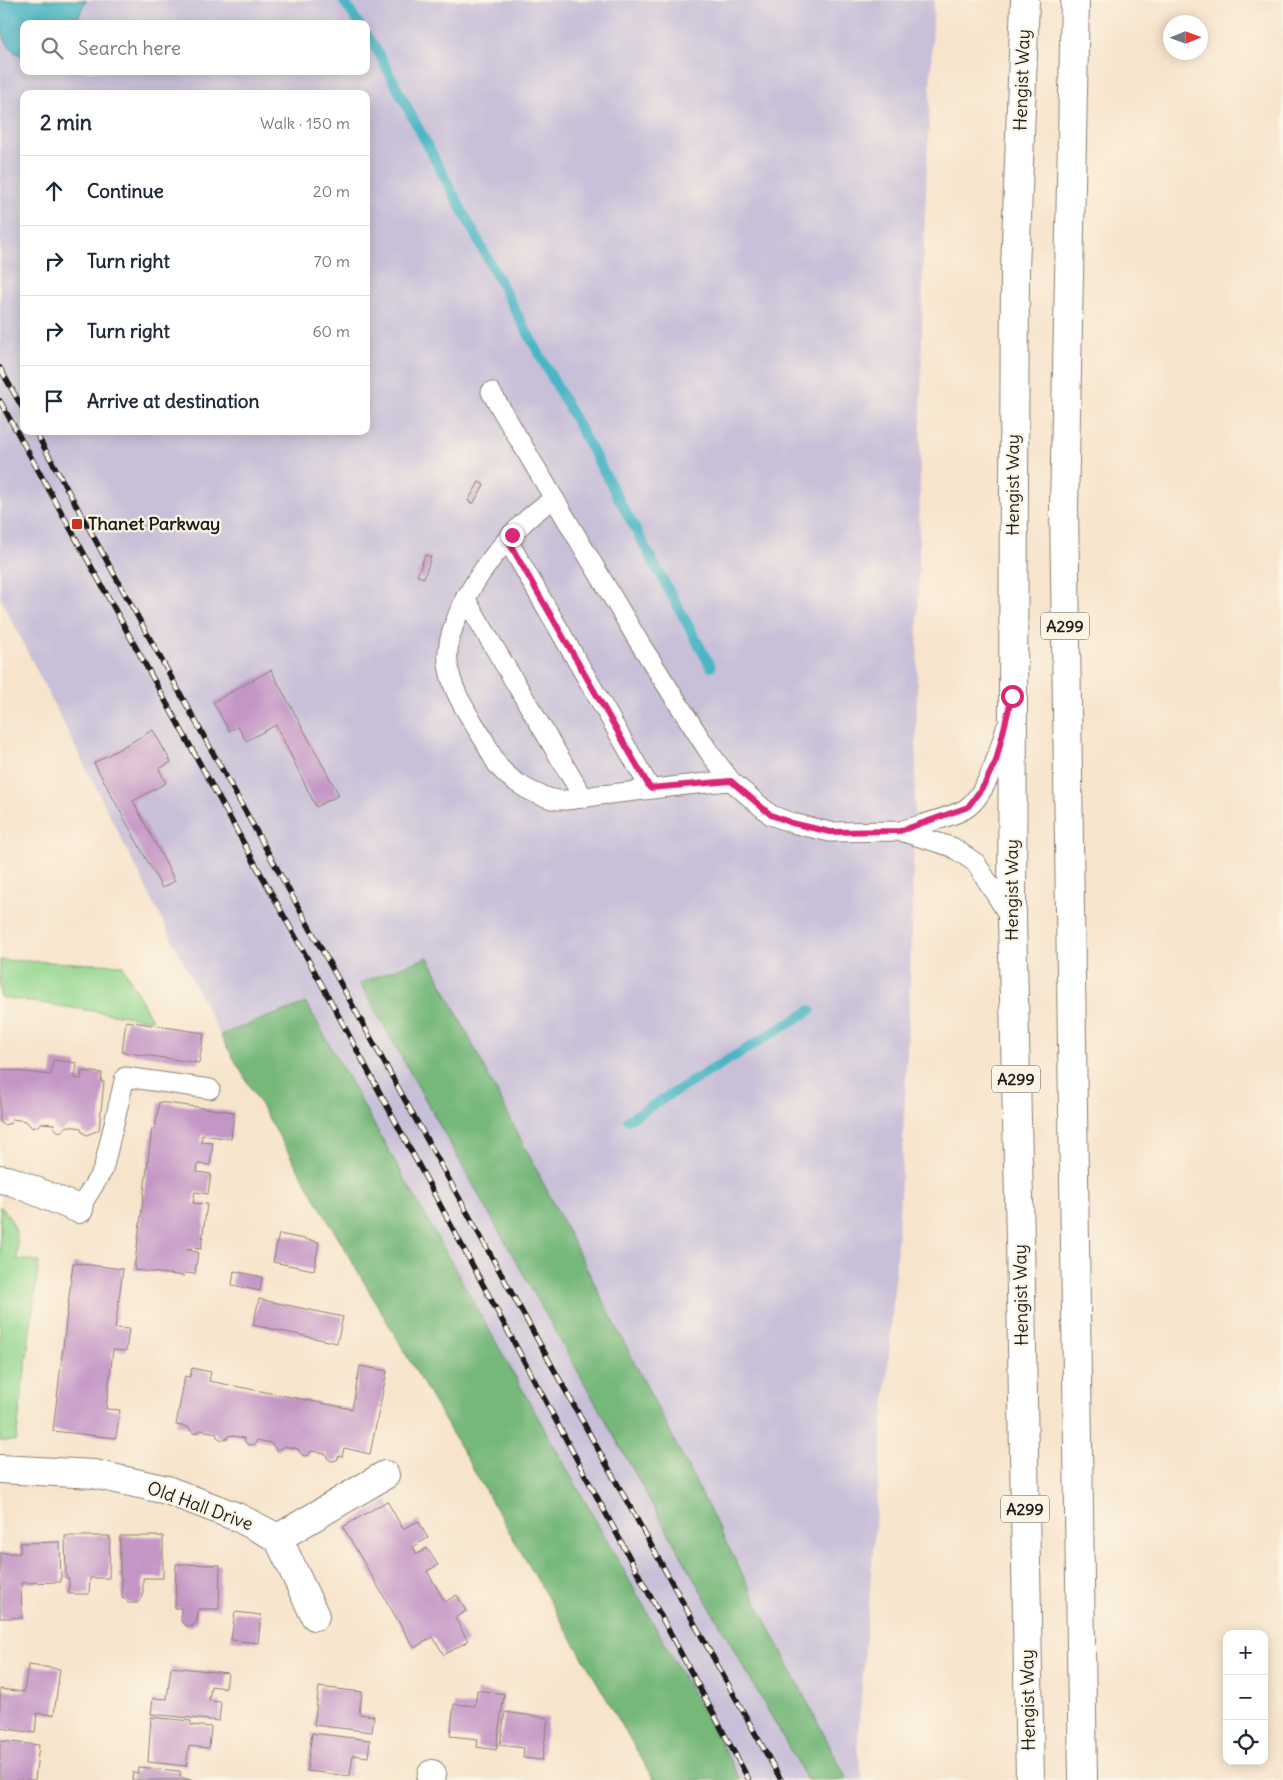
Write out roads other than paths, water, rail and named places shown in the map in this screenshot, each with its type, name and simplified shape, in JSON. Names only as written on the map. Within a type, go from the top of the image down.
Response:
[{"type":"main road","name":"Hengist Way","points":[[1025,0],[1015,270],[1012,919],[1030,1780]]},
{"type":"main road","name":"A299","points":[[1075,0],[1064,507],[1083,1780]]},
{"type":"main road","points":[[0,1179],[11,1181],[79,1209]]},
{"type":"main road","name":"Old Hall Drive","points":[[0,1469],[94,1474],[167,1490],[238,1517],[278,1538]]},
{"type":"main road","points":[[315,1616],[278,1538],[385,1475]]},
{"type":"lane","points":[[490,392],[553,500],[709,752],[731,781],[771,815],[792,823],[830,832],[900,831],[952,847],[976,863],[1012,919]]},
{"type":"lane","points":[[553,500],[535,510],[507,539],[465,598],[454,622],[447,648],[448,669],[456,693],[499,767],[524,788],[558,800],[650,788],[731,781]]},
{"type":"lane","points":[[507,539],[650,788]]},
{"type":"lane","points":[[465,598],[583,797]]},
{"type":"lane","points":[[900,831],[968,807],[984,785],[996,761],[1012,696]]},
{"type":"lane","points":[[79,1209],[103,1170],[124,1077],[210,1089]]},
{"type":"water","points":[[0,0],[86,0],[77,20],[20,20],[20,54],[10,48],[6,41],[0,16]]},
{"type":"waterway","points":[[343,0],[356,20]]},
{"type":"waterway","points":[[370,40],[515,310],[711,667]]},
{"type":"waterway","points":[[628,1120],[811,1010]]},
{"type":"railway","points":[[0,368],[20,404]]},
{"type":"railway","points":[[0,401],[322,985],[749,1780]]},
{"type":"railway","points":[[37,435],[781,1780]]},
{"type":"place","name":"Thanet Parkway","points":[[77,524]]}]
